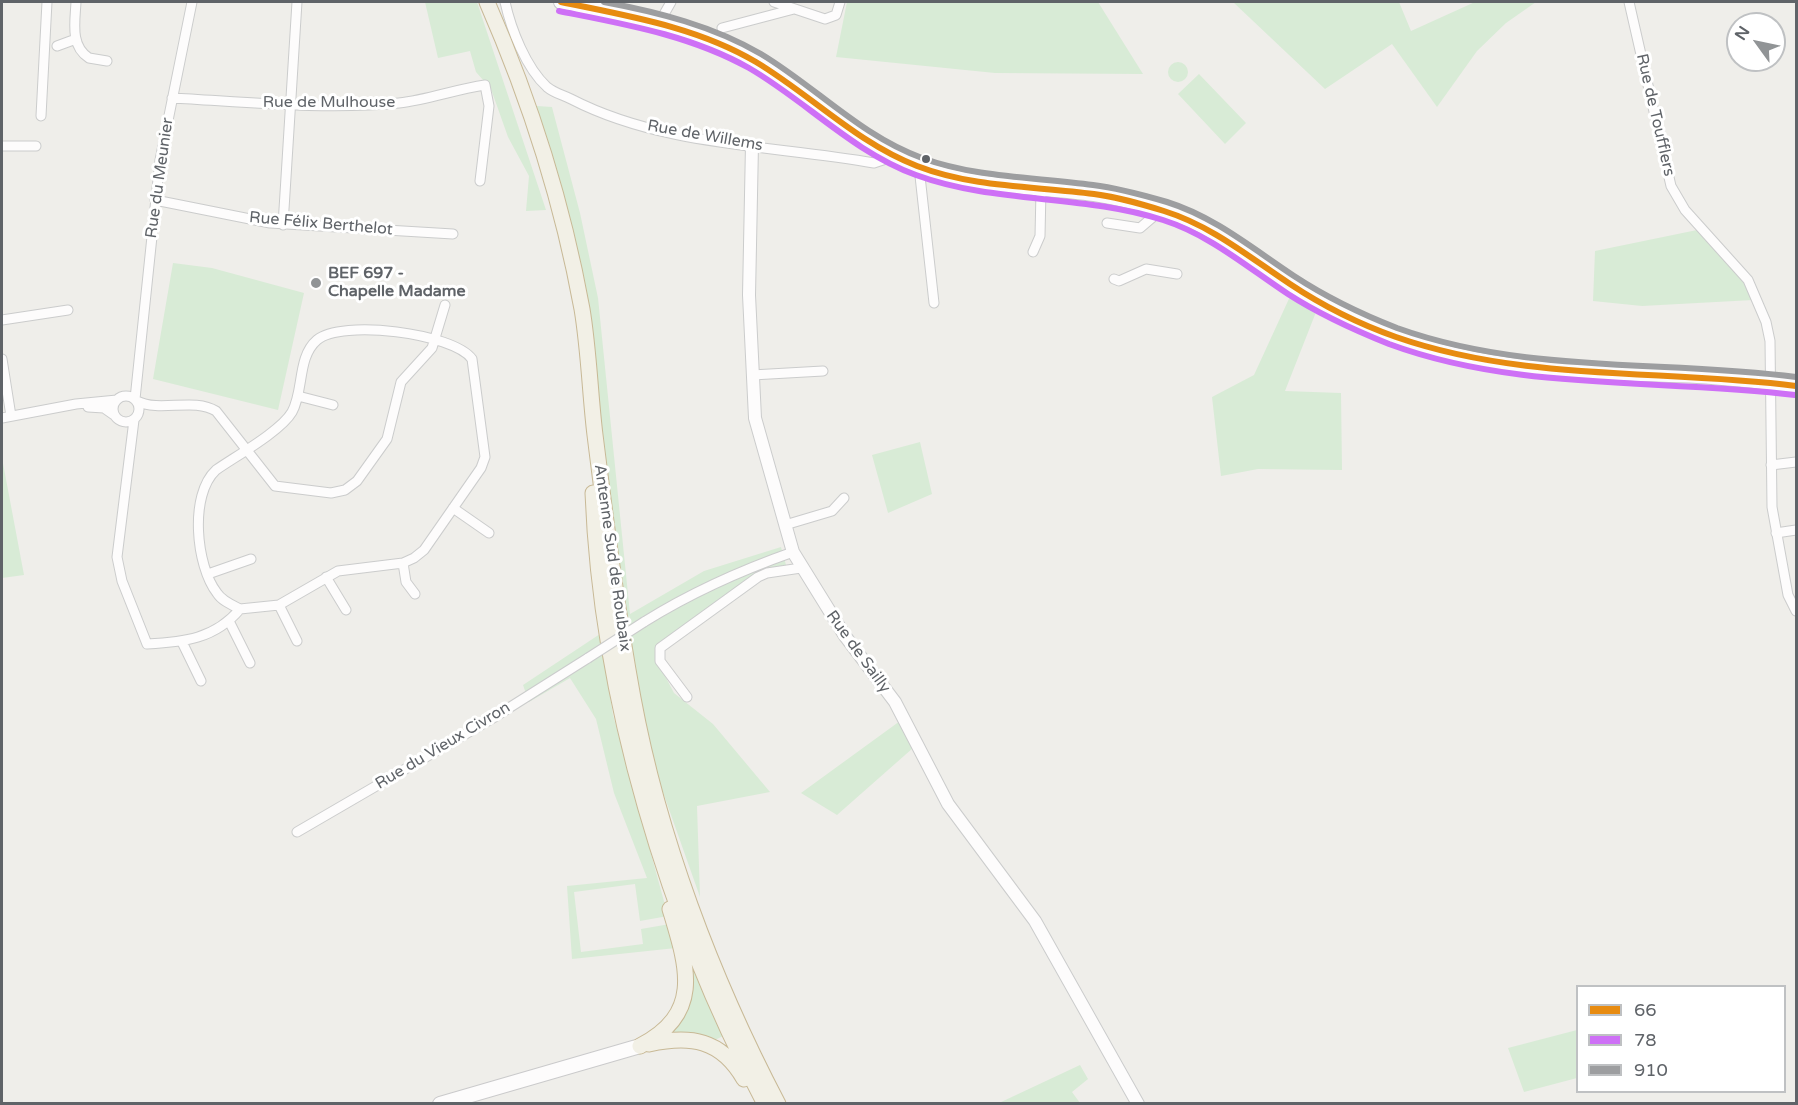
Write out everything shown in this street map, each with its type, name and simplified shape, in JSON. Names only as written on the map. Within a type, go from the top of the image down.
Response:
[{"type":"highway","name":"Antenne Sud de Roubaix","points":[[481,2],[507,67],[535,149],[567,273],[582,357],[596,552],[623,711],[653,827],[703,970],[765,1104]]},
{"type":"highway","name":"Antenne Sud de Roubaix","points":[[487,2],[540,148],[578,288],[586,338],[615,596],[644,745],[665,823],[698,922],[731,1005],[778,1104]]},
{"type":"highway","points":[[640,1046],[654,1038],[672,1021],[684,999],[688,980],[685,959],[656,857],[653,827]]},
{"type":"highway","points":[[640,1046],[682,1039],[711,1046],[736,1067],[757,1104]]},
{"type":"main road","points":[[561,2],[659,23],[704,37],[750,58],[851,130],[919,167],[981,184],[1111,197],[1161,210],[1201,226],[1331,308],[1377,329],[1436,350],[1481,361],[1543,370],[1770,380],[1797,386]]},
{"type":"main road","points":[[440,1104],[640,1046]]},
{"type":"street","points":[[41,116],[47,2]]},
{"type":"street","points":[[76,2],[76,39],[87,57],[107,61]]},
{"type":"street","name":"Rue du Meunier","points":[[136,400],[138,356],[155,200],[172,98],[192,2]]},
{"type":"street","points":[[284,225],[297,2]]},
{"type":"street","name":"Rue de Willems","points":[[505,2],[532,68],[554,92],[598,112],[657,130],[874,163],[883,160],[888,152]]},
{"type":"street","points":[[659,23],[671,2]]},
{"type":"street","points":[[774,2],[829,18],[838,11],[840,2]]},
{"type":"street","name":"Rue de Toufflers","points":[[1629,2],[1671,186],[1684,210],[1737,266],[1752,286],[1769,335],[1771,500],[1790,602],[1797,611]]},
{"type":"street","points":[[722,28],[794,9]]},
{"type":"street","points":[[57,46],[76,39]]},
{"type":"street","name":"Rue de Mulhouse","points":[[172,98],[291,105],[399,103],[485,85],[489,102],[480,181]]},
{"type":"street","name":"Rue de Sailly","points":[[752,145],[749,295],[752,375],[757,426],[793,552],[849,642],[895,702],[948,804],[1035,921],[1138,1104]]},
{"type":"street","points":[[2,146],[36,146]]},
{"type":"street","points":[[919,167],[934,303]]},
{"type":"street","points":[[1033,252],[1040,236],[1041,190]]},
{"type":"street","name":"Rue Félix Berthelot","points":[[155,200],[284,225],[453,234]]},
{"type":"street","points":[[1107,223],[1140,228],[1161,210]]},
{"type":"street","points":[[1114,279],[1119,281],[1146,269],[1177,274]]},
{"type":"street","points":[[58,408],[99,408],[126,423],[148,412],[204,406],[216,411],[275,486],[331,493],[352,486],[387,439],[401,382],[428,355],[436,338],[445,305]]},
{"type":"street","points":[[2,320],[68,310]]},
{"type":"street","points":[[368,331],[436,338],[464,350],[472,360],[485,452],[481,468],[424,550],[403,563],[344,570],[326,577],[279,605],[240,609],[219,596],[208,574],[198,537],[203,487],[210,475],[282,424],[292,412],[310,349],[325,334],[368,331]]},
{"type":"street","name":"Rue du Meunier","points":[[118,399],[131,384],[138,356]]},
{"type":"street","points":[[2,359],[6,417],[128,396],[147,405],[187,407]]},
{"type":"street","points":[[752,375],[822,371]]},
{"type":"street","points":[[298,396],[333,405]]},
{"type":"street","points":[[118,399],[113,407],[125,431],[128,462]]},
{"type":"street","points":[[136,400],[140,411],[135,419],[128,462],[117,557],[130,604],[147,644],[182,642],[203,637],[230,621],[240,609]]},
{"type":"street","points":[[1771,465],[1797,462]]},
{"type":"street","points":[[785,525],[832,511],[844,498]]},
{"type":"street","points":[[453,508],[489,533]]},
{"type":"street","points":[[1776,533],[1797,530]]},
{"type":"street","name":"Rue du Vieux Civron","points":[[297,832],[493,718],[706,585],[793,552]]},
{"type":"street","points":[[208,574],[251,559]]},
{"type":"street","points":[[403,563],[406,582],[416,594]]},
{"type":"street","points":[[687,697],[660,661],[660,648],[758,577],[767,573],[801,568]]},
{"type":"street","points":[[326,577],[346,610]]},
{"type":"street","points":[[279,605],[297,641]]},
{"type":"street","points":[[230,621],[250,663]]},
{"type":"street","points":[[182,642],[201,681]]},
{"type":"green space","points":[[425,2],[477,2],[546,210],[526,211],[529,176],[508,137],[491,89],[476,72],[470,51],[438,58]]},
{"type":"green space","points":[[847,2],[1098,2],[1143,74],[995,73],[836,57]]},
{"type":"green space","points":[[1233,2],[1399,2],[1411,31],[1475,2],[1536,2],[1506,23],[1477,51],[1437,107],[1392,44],[1325,89]]},
{"type":"green space","points":[[1174,62],[1182,62],[1188,68],[1188,76],[1182,82],[1174,82],[1168,76],[1168,68]]},
{"type":"green space","points":[[1199,74],[1246,123],[1225,144],[1178,94]]},
{"type":"green space","points":[[552,107],[580,213],[598,298],[630,614],[704,571],[781,547],[786,565],[760,571],[657,646],[655,657],[674,693],[713,724],[770,792],[697,806],[700,897],[659,781],[627,642],[630,616],[624,622],[599,416],[532,108]]},
{"type":"green space","points":[[1697,230],[1743,279],[1753,300],[1642,306],[1593,301],[1595,251]]},
{"type":"green space","points":[[173,263],[212,268],[304,293],[278,410],[153,379]]},
{"type":"green space","points":[[1293,290],[1318,307],[1285,391],[1341,393],[1342,470],[1258,469],[1221,476],[1212,397],[1254,375]]},
{"type":"green space","points":[[920,442],[932,494],[888,513],[872,455]]},
{"type":"green space","points":[[2,458],[24,575],[2,578]]},
{"type":"green space","points":[[600,634],[613,715],[668,916],[640,921],[635,884],[574,892],[581,952],[643,944],[641,929],[670,924],[676,948],[572,959],[567,886],[647,878],[614,793],[596,719],[570,678],[529,702],[523,685]]},
{"type":"green space","points":[[900,721],[913,748],[837,815],[801,793]]},
{"type":"green space","points":[[686,947],[727,1034],[713,1041],[666,1037],[677,1021]]},
{"type":"green space","points":[[1576,1030],[1576,1078],[1524,1092],[1508,1048]]},
{"type":"green space","points":[[1080,1065],[1088,1079],[1072,1092],[1080,1103],[999,1103]]},
{"type":"transit line","name":"66","points":[[561,2],[662,24],[733,50],[776,75],[874,145],[917,166],[960,179],[1112,197],[1182,217],[1230,243],[1328,307],[1396,337],[1445,351],[1544,368],[1796,386]]},
{"type":"transit line","name":"910","points":[[604,2],[685,21],[743,44],[781,67],[879,137],[922,158],[964,170],[1112,188],[1185,208],[1233,234],[1319,291],[1397,328],[1445,343],[1495,353],[1544,359],[1796,377]]},
{"type":"transit line","name":"78","points":[[559,11],[656,32],[727,57],[770,81],[871,153],[916,175],[977,191],[1101,206],[1180,226],[1212,243],[1312,308],[1389,344],[1438,359],[1488,370],[1539,377],[1795,395]]},
{"type":"place","name":"BEF 697 - Chapelle Madame","points":[[316,283]]}]
